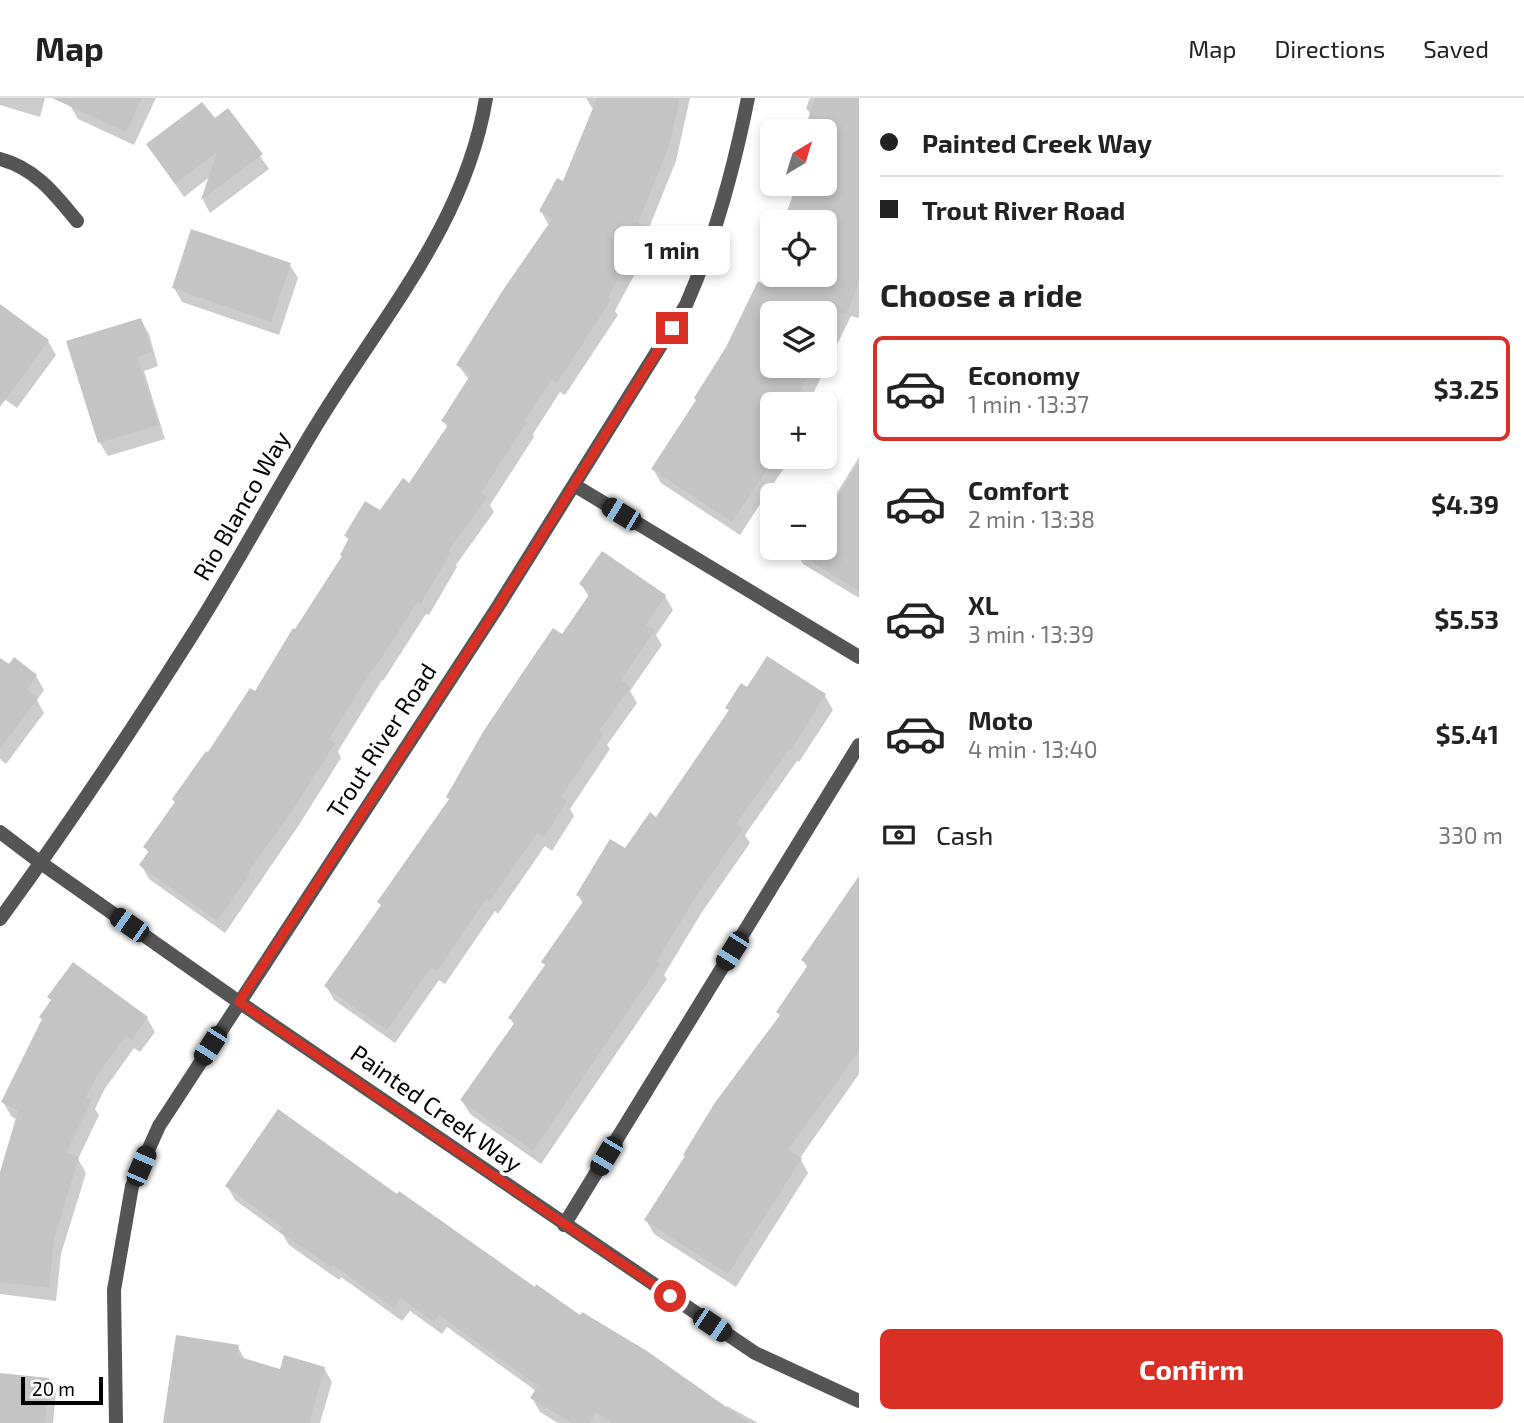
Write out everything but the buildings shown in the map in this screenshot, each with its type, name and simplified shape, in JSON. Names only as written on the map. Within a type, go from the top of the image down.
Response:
[{"type":"street","name":"Rio Blanco Way","points":[[0,919],[41,863],[188,642],[315,427],[424,260],[452,210],[486,98]]},
{"type":"street","name":"Trout River Road","points":[[116,1423],[114,1290],[132,1186],[159,1126],[482,631],[686,305],[703,268],[726,190],[748,98]]},
{"type":"street","points":[[0,159],[27,170],[41,180],[78,221]]},
{"type":"street","points":[[574,485],[859,657]]},
{"type":"street","points":[[564,1225],[859,745]]},
{"type":"street","name":"Painted Creek Way","points":[[0,832],[239,1002],[755,1353],[859,1401]]},
{"type":"route","points":[[670,1296],[239,1002],[497,608],[672,328]]}]
